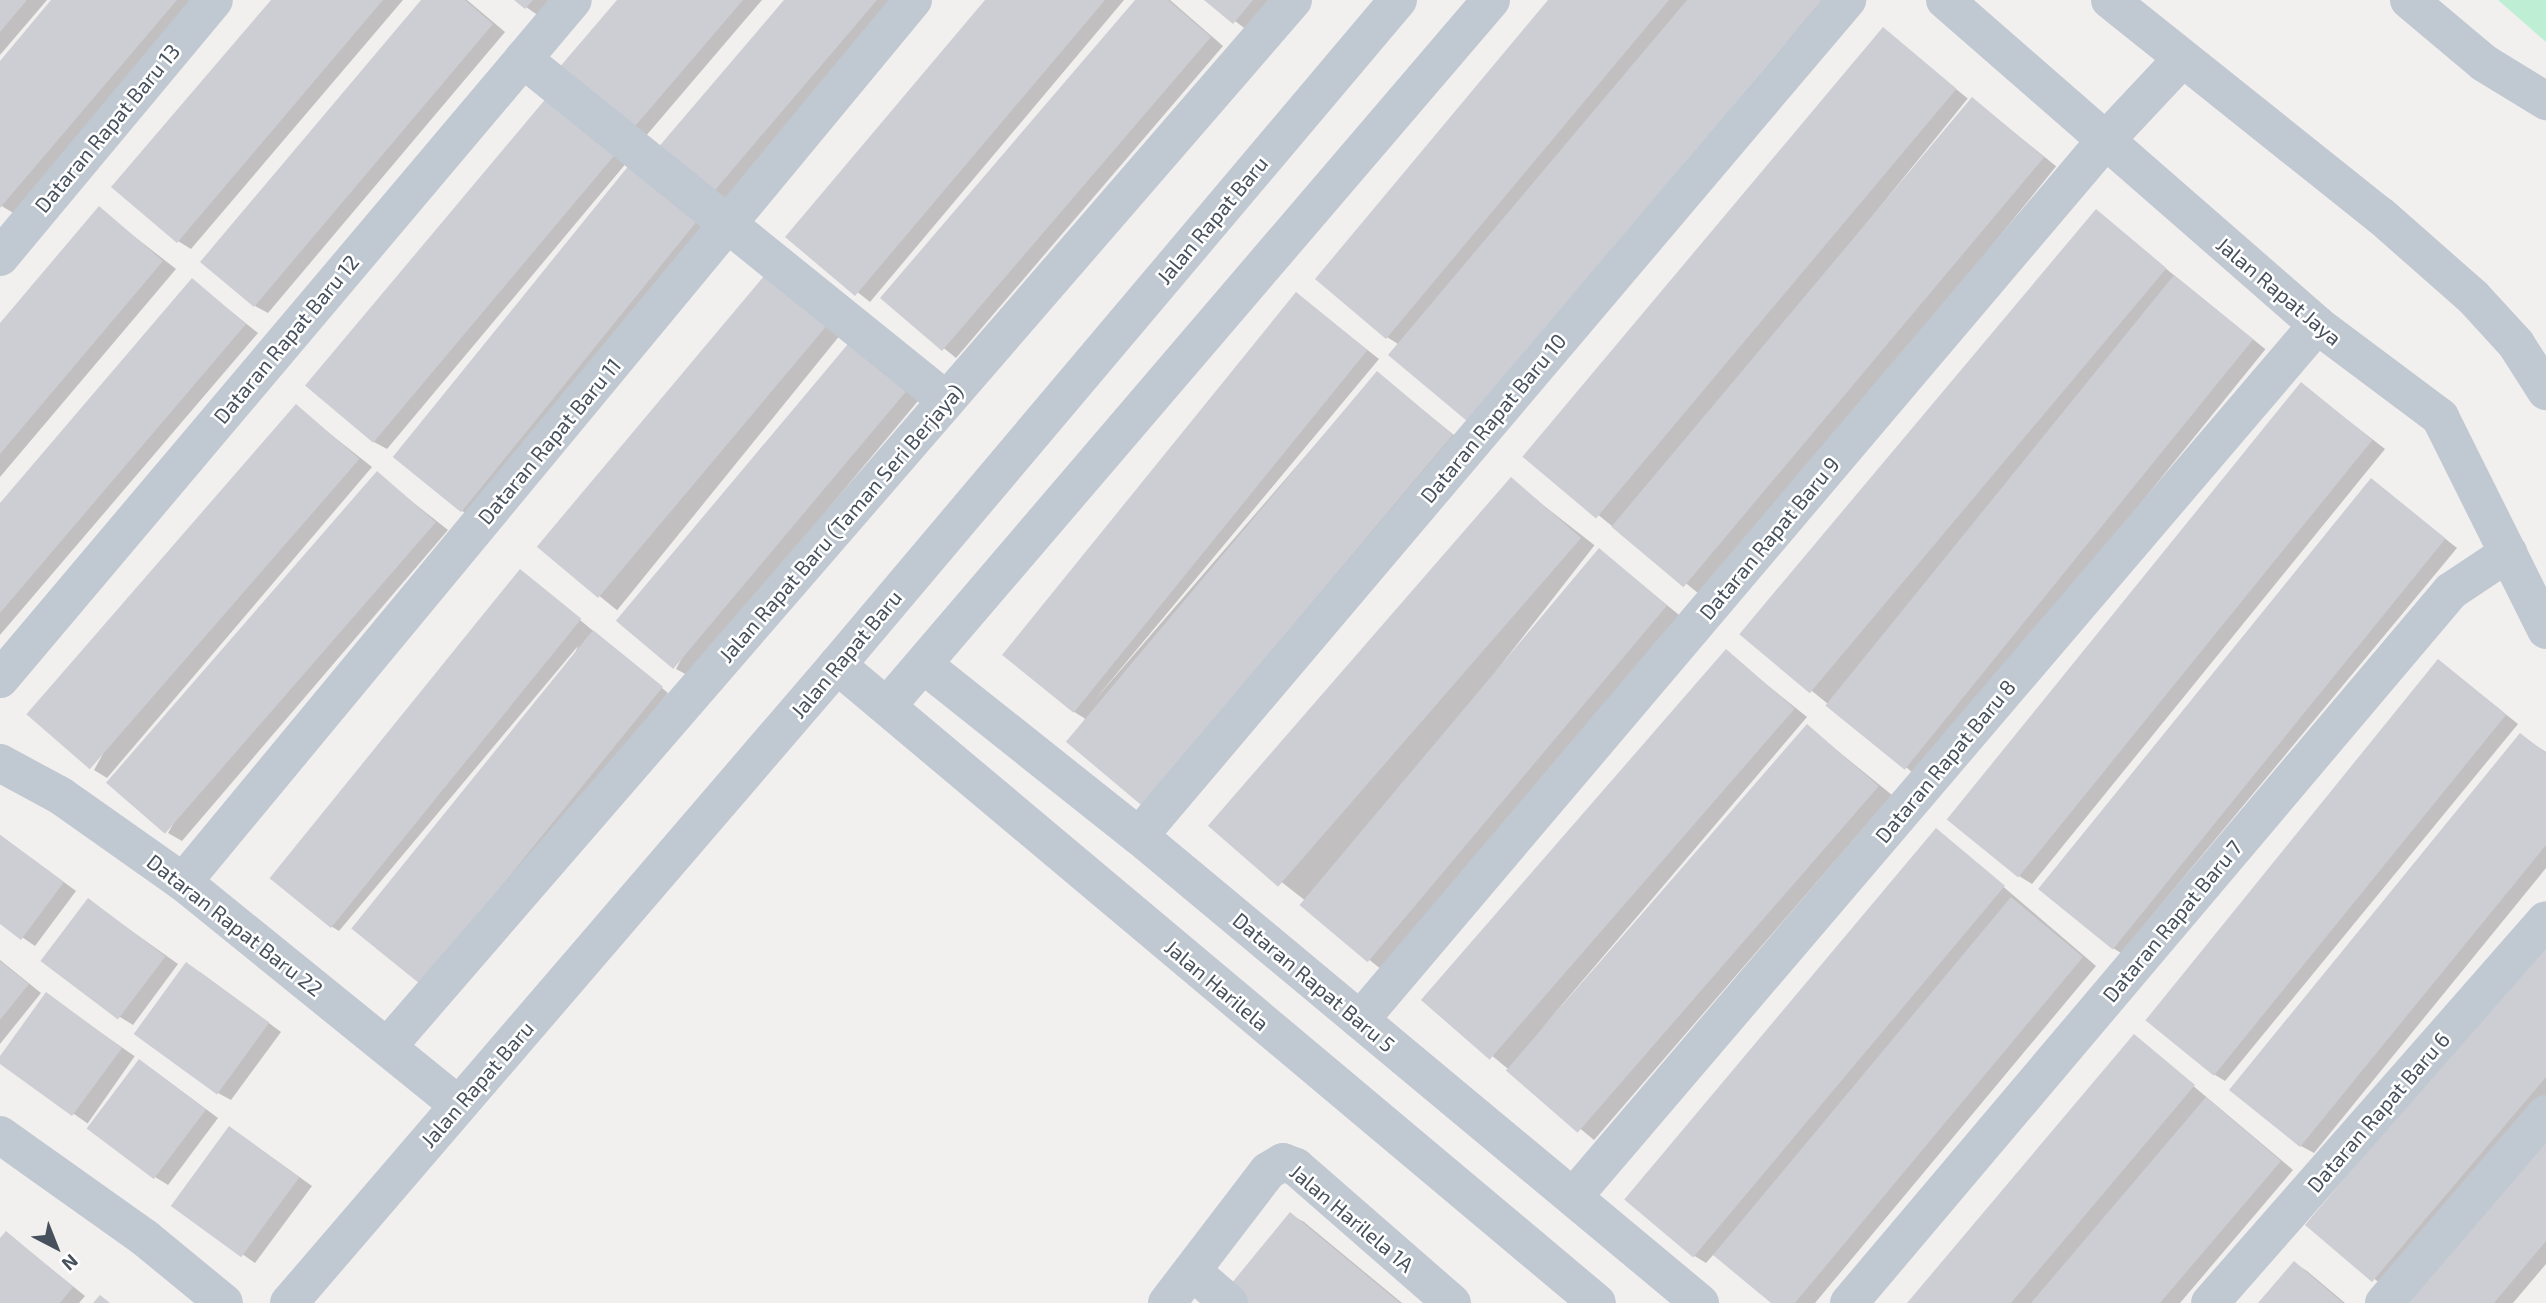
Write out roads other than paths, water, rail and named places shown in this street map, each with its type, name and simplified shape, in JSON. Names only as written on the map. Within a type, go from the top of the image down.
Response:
[{"type":"street","name":"Dataran Rapat Baru 13","points":[[0,257],[214,0]]},
{"type":"street","name":"Dataran Rapat Baru 12","points":[[0,679],[573,0]]},
{"type":"street","name":"Dataran Rapat Baru 11","points":[[183,882],[913,0]]},
{"type":"street","name":"Jalan Rapat Baru (Taman Seri Berjaya)","points":[[388,1046],[1293,0]]},
{"type":"street","name":"Jalan Rapat Baru","points":[[289,1303],[837,665],[1398,0]]},
{"type":"street","points":[[887,706],[925,666],[1491,0]]},
{"type":"street","name":"Dataran Rapat Baru 10","points":[[1139,836],[1847,0]]},
{"type":"street","name":"Jalan Rapat Jaya","points":[[1945,0],[2317,326],[2440,417],[2546,631]]},
{"type":"street","points":[[2110,0],[2381,216],[2473,297],[2516,344],[2546,391]]},
{"type":"street","points":[[2409,0],[2484,63],[2546,101]]},
{"type":"street","points":[[523,59],[946,400]]},
{"type":"street","name":"Dataran Rapat Baru 9","points":[[1360,1020],[2105,141],[2182,59]]},
{"type":"street","name":"Dataran Rapat Baru 8","points":[[1574,1196],[2317,326]]},
{"type":"street","name":"Dataran Rapat Baru 7","points":[[1849,1303],[2451,591],[2508,553]]},
{"type":"street","name":"Jalan Harilela","points":[[837,665],[1597,1303]]},
{"type":"street","name":"Dataran Rapat Baru 5","points":[[925,666],[1139,836],[1700,1303]]},
{"type":"street","name":"Dataran Rapat Baru 22","points":[[0,763],[61,796],[183,882],[458,1105]]},
{"type":"street","name":"Dataran Rapat Baru 6","points":[[2210,1303],[2546,920]]},
{"type":"street","points":[[2384,1303],[2546,1114]]},
{"type":"street","points":[[7,1153],[145,1238],[225,1303]]},
{"type":"street","name":"Jalan Harilela 1A","points":[[1192,1271],[1268,1171],[1283,1162],[1296,1167],[1452,1303]]},
{"type":"street","points":[[1167,1303],[1192,1271],[1229,1303]]}]
